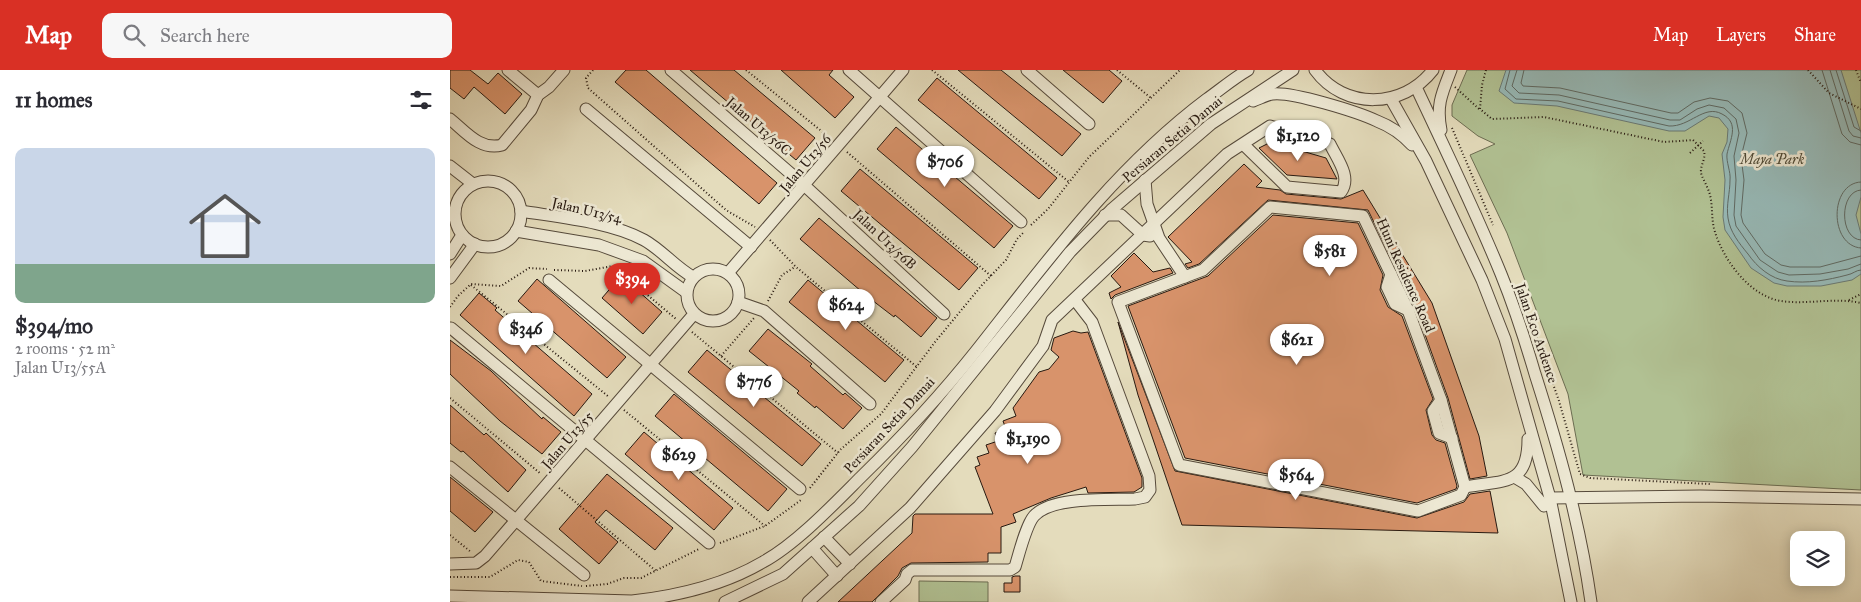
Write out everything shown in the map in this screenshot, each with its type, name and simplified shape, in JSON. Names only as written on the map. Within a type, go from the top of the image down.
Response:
[{"type":"street","points":[[508,70],[538,95]]},
{"type":"street","points":[[450,119],[480,144],[496,146],[506,141],[531,110],[538,95],[549,87],[564,70]]},
{"type":"street","name":"Jalan U13/56C","points":[[671,70],[805,186]]},
{"type":"street","points":[[849,70],[1021,222]]},
{"type":"street","name":"Jalan U13/56","points":[[728,273],[805,186],[903,70]]},
{"type":"street","points":[[1027,70],[1089,124]]},
{"type":"street","name":"Persiaran Setia Damai","points":[[725,602],[784,574],[859,506],[912,447],[1058,266],[1105,216],[1231,109],[1293,70]]},
{"type":"street","points":[[1315,70],[1322,80],[1342,94],[1366,101],[1390,99],[1416,87],[1433,70]]},
{"type":"street","points":[[1426,161],[1446,152],[1438,114],[1440,96],[1451,70]]},
{"type":"street","name":"Persiaran Setia Damai","points":[[450,596],[632,600],[661,598],[706,586],[765,562],[833,505],[898,441],[975,352],[1102,195],[1138,157],[1187,114],[1245,71]]},
{"type":"street","name":"Jalan Eco Ardence","points":[[1416,87],[1502,276],[1548,413],[1570,497],[1591,602]]},
{"type":"street","points":[[1231,109],[1272,94],[1290,95],[1376,120],[1403,135],[1426,161]]},
{"type":"street","points":[[1390,99],[1426,161],[1482,280],[1508,348],[1547,502]]},
{"type":"street","points":[[586,109],[751,247]]},
{"type":"street","points":[[808,602],[910,508],[995,411],[1043,346],[1052,320],[1227,154],[1270,126],[1330,144],[1346,178],[1346,185],[1341,192],[1286,187],[1243,144]]},
{"type":"street","points":[[450,166],[473,184]]},
{"type":"street","points":[[1146,180],[1147,204],[1156,223],[1159,238],[1184,278]]},
{"type":"street","points":[[491,181],[500,183],[514,194],[521,211],[516,231],[508,240],[498,245],[486,247],[475,244],[462,235],[456,225],[453,198],[473,184],[491,181]]},
{"type":"street","name":"Jalan U13/56B","points":[[805,186],[944,314]]},
{"type":"street","name":"Huni Residence Road","points":[[1270,207],[1363,216],[1408,310],[1441,400],[1465,487],[1461,495],[1418,511],[1178,465],[1118,302],[1184,278],[1203,270],[1270,207]]},
{"type":"street","name":"Jalan U13/54","points":[[521,211],[603,226],[644,240],[679,270],[693,277]]},
{"type":"street","points":[[1105,216],[1121,215],[1143,235],[1159,238]]},
{"type":"street","points":[[516,231],[599,245],[643,261],[686,292]]},
{"type":"street","points":[[450,254],[462,235]]},
{"type":"street","points":[[450,278],[475,244]]},
{"type":"street","points":[[706,269],[721,270],[728,273],[738,286],[738,302],[734,310],[719,320],[710,321],[694,314],[689,308],[686,292],[693,277],[706,269]]},
{"type":"street","points":[[549,280],[805,491]]},
{"type":"street","points":[[881,602],[905,580],[907,574],[912,570],[1010,570],[1015,567],[1032,517],[1040,511],[1069,502],[1135,499],[1145,497],[1150,490],[1149,476],[1092,322],[1074,300]]},
{"type":"street","points":[[738,302],[764,311],[870,404]]},
{"type":"street","name":"Jalan U13/55","points":[[480,560],[516,522],[649,364],[694,314]]},
{"type":"street","points":[[451,328],[708,545]]},
{"type":"street","points":[[1508,348],[1509,371],[1560,542],[1571,602]]},
{"type":"street","points":[[1516,478],[1526,465],[1528,439]]},
{"type":"street","points":[[450,467],[584,575]]},
{"type":"street","points":[[1465,487],[1516,478],[1547,502]]},
{"type":"street","points":[[1547,502],[1570,497],[1700,496],[1861,499]]},
{"type":"street","points":[[824,538],[850,564]]},
{"type":"street","points":[[812,548],[837,576]]},
{"type":"street","points":[[450,564],[476,563],[480,560]]},
{"type":"path","points":[[593,70],[586,78],[588,88],[726,210],[763,233],[796,267],[917,367],[1006,260],[1017,239],[1048,209],[1068,182],[1110,136],[1180,70]]},
{"type":"path","points":[[746,70],[839,146],[991,276]]},
{"type":"path","points":[[932,70],[1068,182]]},
{"type":"path","points":[[1117,70],[1152,98]]},
{"type":"path","points":[[1480,109],[1482,85],[1486,70]]},
{"type":"path","points":[[1808,70],[1829,93],[1861,109]]},
{"type":"path","points":[[1856,70],[1861,83]]},
{"type":"path","points":[[1450,95],[1454,86],[1492,119],[1544,117],[1664,142],[1693,140],[1705,155],[1701,173],[1710,196],[1714,230],[1720,246],[1734,267],[1752,288],[1768,297],[1782,301],[1849,300],[1861,303]]},
{"type":"path","points":[[1450,123],[1493,226]]},
{"type":"path","points":[[1690,153],[1703,141]]},
{"type":"path","points":[[450,307],[458,296],[471,284],[501,286],[529,268],[585,271],[613,266],[838,453],[805,491],[798,502],[765,526],[708,545],[641,578],[624,578],[607,584],[585,587],[542,581],[529,562],[518,560],[490,577],[450,577]]},
{"type":"path","points":[[1849,300],[1861,294]]},
{"type":"path","points":[[1521,295],[1559,401],[1580,474],[1590,478],[1719,485]]},
{"type":"path","points":[[450,535],[480,560]]},
{"type":"green space","name":"Maya Park","points":[[1467,70],[1861,70],[1861,490],[1583,475],[1568,394],[1507,233],[1470,155],[1495,144],[1478,136],[1452,116],[1452,105]]},
{"type":"green space","points":[[919,581],[988,582],[988,602],[919,602]]},
{"type":"water","points":[[1506,70],[1841,70],[1861,133],[1861,197],[1856,215],[1861,234],[1861,274],[1852,280],[1821,286],[1787,286],[1774,283],[1751,268],[1725,230],[1723,217],[1725,180],[1722,154],[1727,142],[1728,129],[1719,118],[1709,116],[1685,131],[1669,131],[1557,106],[1514,103],[1499,91]]},
{"type":"building","points":[[450,70],[470,70],[488,84],[498,73],[522,94],[505,114],[474,87],[464,99],[450,88]]},
{"type":"building","points":[[626,70],[646,70],[777,183],[759,204],[615,82]]},
{"type":"building","points":[[690,70],[734,70],[815,138],[796,160]]},
{"type":"building","points":[[781,70],[833,70],[829,75],[854,97],[835,118]]},
{"type":"building","points":[[958,70],[1001,70],[1081,134],[1062,156]]},
{"type":"building","points":[[1063,70],[1109,70],[1122,81],[1103,103]]},
{"type":"building","points":[[937,78],[1057,178],[1039,199],[918,100]]},
{"type":"building","points":[[896,127],[1013,226],[994,248],[877,149]]},
{"type":"building","points":[[1271,142],[1326,158],[1337,179],[1287,175],[1259,148]]},
{"type":"building","points":[[1244,164],[1262,181],[1256,187],[1280,190],[1286,194],[1341,199],[1363,190],[1432,303],[1479,436],[1487,476],[1470,479],[1448,398],[1415,307],[1368,210],[1268,200],[1199,264],[1188,268],[1185,264],[1192,262],[1168,237]]},
{"type":"building","points":[[860,169],[978,268],[959,290],[841,191]]},
{"type":"building","points":[[1273,215],[1358,223],[1383,275],[1380,290],[1388,307],[1402,316],[1433,399],[1426,410],[1432,435],[1436,440],[1445,443],[1457,486],[1456,489],[1417,503],[1185,458],[1128,306],[1208,276]]},
{"type":"building","points":[[819,218],[937,318],[921,337],[895,315],[894,317],[868,297],[800,239]]},
{"type":"building","points":[[1134,253],[1153,272],[1170,268],[1173,273],[1115,295],[1111,299],[1109,293],[1121,287],[1111,276]]},
{"type":"building","points":[[621,276],[662,312],[643,334],[602,298]]},
{"type":"building","points":[[537,279],[626,357],[607,378],[518,301]]},
{"type":"building","points":[[808,280],[904,360],[885,382],[789,302]]},
{"type":"building","points":[[479,293],[497,308],[495,310],[592,394],[574,416],[460,315]]},
{"type":"building","points":[[1118,322],[1175,471],[1417,518],[1464,502],[1470,494],[1490,491],[1498,533],[1182,525],[1138,395]]},
{"type":"building","points":[[768,329],[812,364],[810,366],[843,395],[845,393],[862,408],[843,429],[816,406],[815,408],[797,393],[799,391],[749,351]]},
{"type":"building","points":[[1073,331],[1088,332],[1142,478],[1142,487],[1134,492],[1088,493],[1086,487],[1051,498],[1013,514],[1016,522],[1001,527],[1001,553],[988,553],[988,562],[911,563],[902,568],[898,576],[872,602],[838,602],[912,533],[913,516],[915,514],[993,514],[975,467],[980,465],[977,457],[989,453],[986,445],[998,441],[995,433],[1006,429],[1003,421],[1016,416],[1013,408],[1039,372],[1049,369],[1059,357],[1051,350],[1054,338]]},
{"type":"building","points":[[450,340],[491,371],[542,419],[543,417],[561,432],[542,454],[500,421],[450,374]]},
{"type":"building","points":[[707,350],[821,444],[802,466],[688,372]]},
{"type":"building","points":[[674,394],[787,489],[768,511],[655,416]]},
{"type":"building","points":[[450,405],[484,435],[486,433],[526,470],[508,492],[463,451],[461,452],[450,443]]},
{"type":"building","points":[[644,432],[733,508],[714,530],[625,454]]},
{"type":"building","points":[[607,474],[673,528],[655,550],[606,510],[595,522],[618,542],[599,564],[559,529]]},
{"type":"building","points":[[450,477],[493,512],[475,532],[450,511]]},
{"type":"building","points":[[1020,576],[1020,592],[1004,592],[1004,583],[1012,583],[1012,577]]}]
